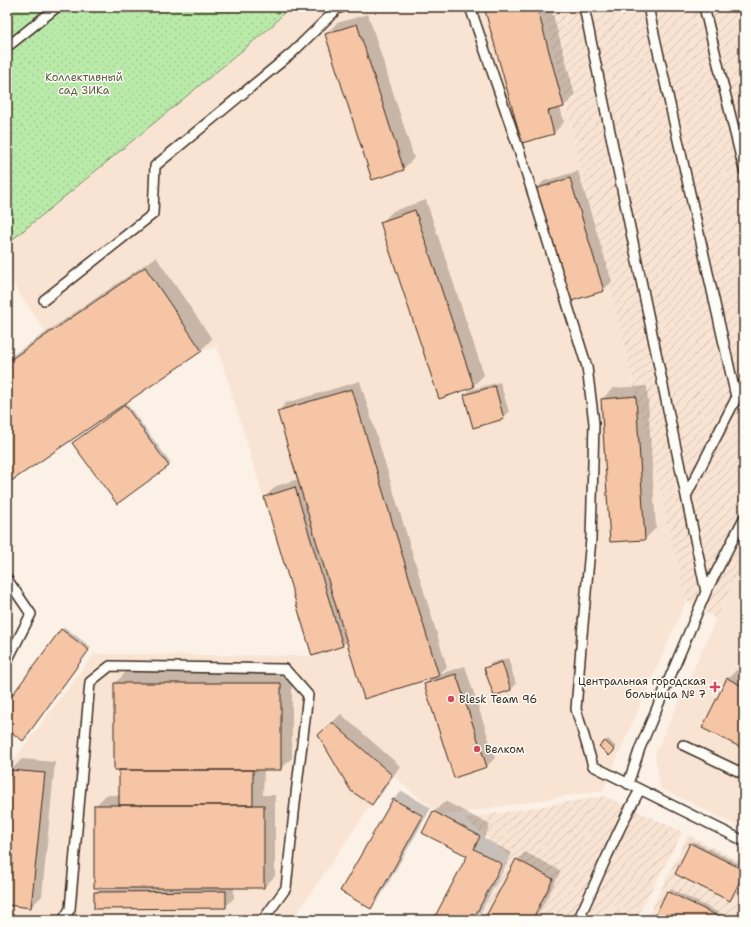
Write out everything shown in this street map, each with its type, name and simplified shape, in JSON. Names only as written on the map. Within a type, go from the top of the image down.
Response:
[{"type":"lane","points":[[7,47],[57,7]]},
{"type":"lane","points":[[44,300],[152,214],[155,166],[292,53],[337,9],[342,7]]},
{"type":"lane","points":[[470,7],[520,153],[587,367],[594,423],[591,539],[576,709],[593,766],[744,841]]},
{"type":"lane","points":[[584,7],[706,592]]},
{"type":"lane","points":[[648,7],[736,397]]},
{"type":"lane","points":[[704,7],[744,170]]},
{"type":"lane","points":[[686,496],[744,382]]},
{"type":"lane","points":[[628,784],[640,748],[706,592],[744,518]]},
{"type":"lane","points":[[7,579],[31,614],[7,661]]},
{"type":"lane","points":[[63,920],[70,909],[90,682],[110,666],[285,669],[308,695],[286,888],[263,920]]},
{"type":"lane","points":[[683,745],[744,774]]},
{"type":"lane","points":[[578,920],[630,807],[640,790]]},
{"type":"shaded area","points":[[289,7],[542,7],[686,601],[603,790],[442,816],[392,775],[292,920],[7,920],[7,769],[94,654],[312,656],[217,346],[202,351],[145,267],[47,334],[7,275],[7,244],[272,27]]},
{"type":"shaded area","points":[[542,7],[744,7],[744,563],[716,619],[686,601]]},
{"type":"shaded area","name":"Центральная городская больница № 7","points":[[744,563],[744,829],[660,788],[655,754],[716,619]]},
{"type":"shaded area","points":[[604,796],[683,832],[635,920],[479,920],[509,856],[464,819]]},
{"type":"shaded area","points":[[688,835],[744,863],[744,920],[646,920]]},
{"type":"green space","name":"Коллективный сад ЗИКа","points":[[7,7],[289,7],[272,26],[7,244]]},
{"type":"building","points":[[484,7],[537,7],[564,107],[548,111],[554,134],[522,143]]},
{"type":"building","points":[[357,24],[404,170],[372,180],[325,34]]},
{"type":"building","points":[[570,178],[604,291],[568,302],[535,189]]},
{"type":"building","points":[[415,210],[474,387],[439,399],[380,222]]},
{"type":"building","points":[[145,267],[202,351],[7,484],[7,362]]},
{"type":"building","points":[[495,386],[504,419],[473,428],[464,395]]},
{"type":"building","points":[[352,389],[439,676],[364,699],[277,411]]},
{"type":"building","points":[[636,396],[645,540],[610,542],[601,399]]},
{"type":"building","points":[[125,405],[169,466],[117,504],[72,443]]},
{"type":"building","points":[[295,487],[343,646],[312,656],[264,497]]},
{"type":"building","points":[[61,629],[89,650],[23,741],[7,729],[7,702]]},
{"type":"building","points":[[502,662],[511,690],[494,696],[484,668]]},
{"type":"building","points":[[456,674],[487,767],[454,778],[424,684]]},
{"type":"building","points":[[727,678],[744,687],[744,749],[702,728]]},
{"type":"building","points":[[114,683],[281,683],[281,770],[114,770]]},
{"type":"building","points":[[332,722],[392,775],[372,805],[351,791],[318,735]]},
{"type":"building","points":[[605,741],[615,750],[609,756],[599,746]]},
{"type":"building","points":[[10,770],[45,773],[31,908],[7,905],[7,799]]},
{"type":"building","points":[[119,770],[253,770],[253,805],[119,805]]},
{"type":"building","points":[[393,799],[423,816],[371,909],[340,891]]},
{"type":"building","points":[[94,805],[264,805],[264,888],[94,888]]},
{"type":"building","points":[[433,811],[480,836],[474,849],[502,864],[473,920],[433,920],[467,856],[422,833]]},
{"type":"building","points":[[690,843],[744,870],[744,873],[730,901],[675,874]]},
{"type":"building","points":[[516,859],[553,879],[532,920],[484,920]]},
{"type":"building","points":[[226,891],[226,908],[94,909],[94,892]]},
{"type":"building","points":[[667,891],[722,918],[721,920],[653,920]]},
{"type":"place","name":"Центральная городская больница № 7","points":[[715,687]]},
{"type":"place","name":"Blesk Team 96","points":[[451,699]]},
{"type":"place","name":"Велком","points":[[477,749]]}]
